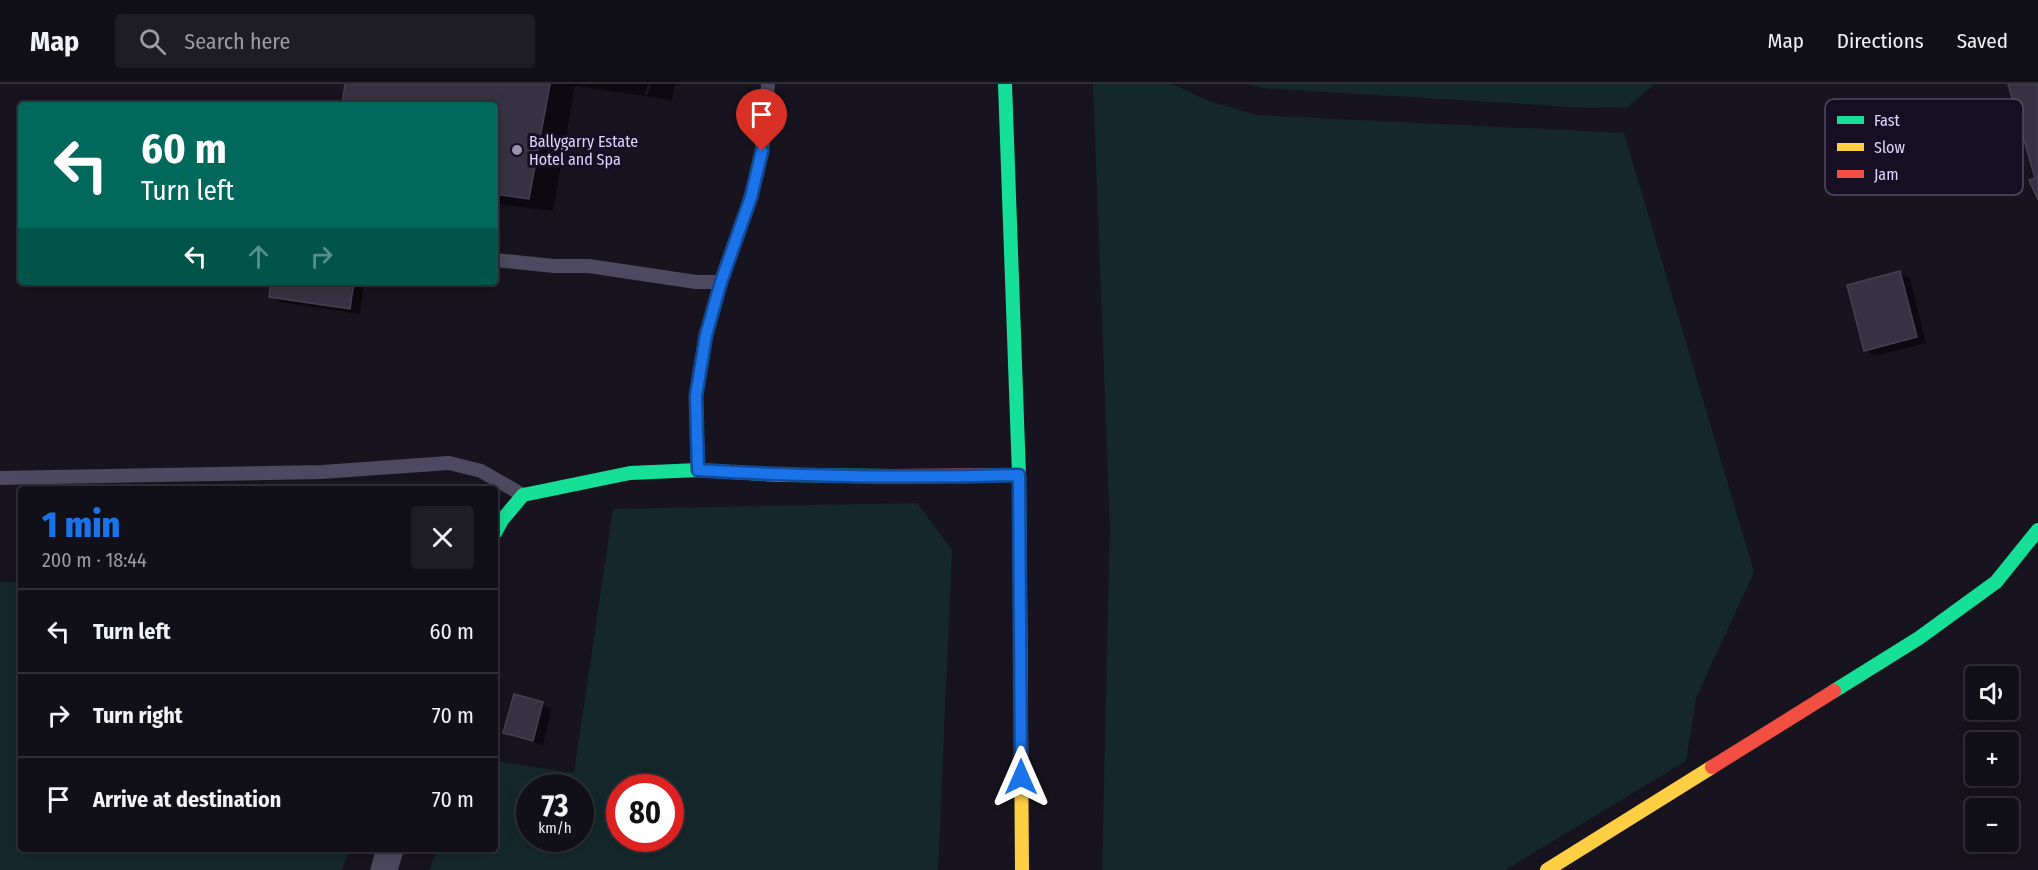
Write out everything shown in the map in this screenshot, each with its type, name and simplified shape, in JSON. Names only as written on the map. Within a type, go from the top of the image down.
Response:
[{"type":"main road","points":[[1005,84],[1019,475],[1022,870]]},
{"type":"main road","points":[[498,527],[523,495],[630,473],[698,470],[780,475],[952,477],[1019,475]]},
{"type":"main road","points":[[1547,870],[1919,638],[1996,582],[2038,530]]},
{"type":"street","points":[[384,870],[389,852]]},
{"type":"lane","points":[[698,470],[696,396],[706,335],[757,173],[762,151],[768,84]]},
{"type":"lane","points":[[498,261],[554,266],[589,266],[696,282],[721,282]]},
{"type":"lane","points":[[0,478],[322,472],[449,463],[481,471],[523,495]]},
{"type":"green space","points":[[1093,84],[1172,84],[1209,101],[1256,115],[1624,133],[1754,572],[1696,698],[1686,761],[1505,870],[1102,870],[1110,528]]},
{"type":"green space","points":[[1251,84],[1655,84],[1627,107],[1590,108],[1262,88]]},
{"type":"green space","points":[[917,503],[952,550],[938,870],[429,870],[437,852],[498,852],[498,761],[574,773],[613,509]]},
{"type":"green space","points":[[0,582],[18,582],[18,852],[348,852],[342,870],[0,870]]},
{"type":"building","name":"Ballygarry Estate Hotel and Spa","points":[[345,84],[550,84],[529,199],[498,194],[498,102],[342,102]]},
{"type":"building","points":[[2008,84],[2038,84],[2038,177],[2035,178],[2023,136],[2023,99],[2012,99]]},
{"type":"building","points":[[2038,177],[2038,200],[2029,180]]},
{"type":"building","points":[[1900,271],[1917,337],[1864,351],[1847,285]]},
{"type":"building","points":[[271,285],[354,285],[350,309],[269,297]]},
{"type":"building","points":[[514,694],[543,702],[533,741],[503,733]]},
{"type":"traffic: fast","points":[[1005,84],[1019,475],[1020,585]]},
{"type":"traffic: fast","points":[[498,527],[523,495],[630,473],[698,470],[780,475],[892,476]]},
{"type":"traffic: fast","points":[[1834,691],[1919,638],[1996,582],[2038,530]]},
{"type":"traffic: slow","points":[[1020,585],[1022,870]]},
{"type":"traffic: slow","points":[[1547,870],[1712,767]]},
{"type":"traffic: jam","points":[[892,476],[1019,475]]},
{"type":"traffic: jam","points":[[1712,767],[1834,691]]},
{"type":"place","name":"Ballygarry Estate Hotel and Spa","points":[[517,150]]},
{"type":"route","points":[[762,151],[751,197],[721,282],[706,335],[696,396],[698,470],[780,475],[952,477],[1019,475],[1021,777]]}]
